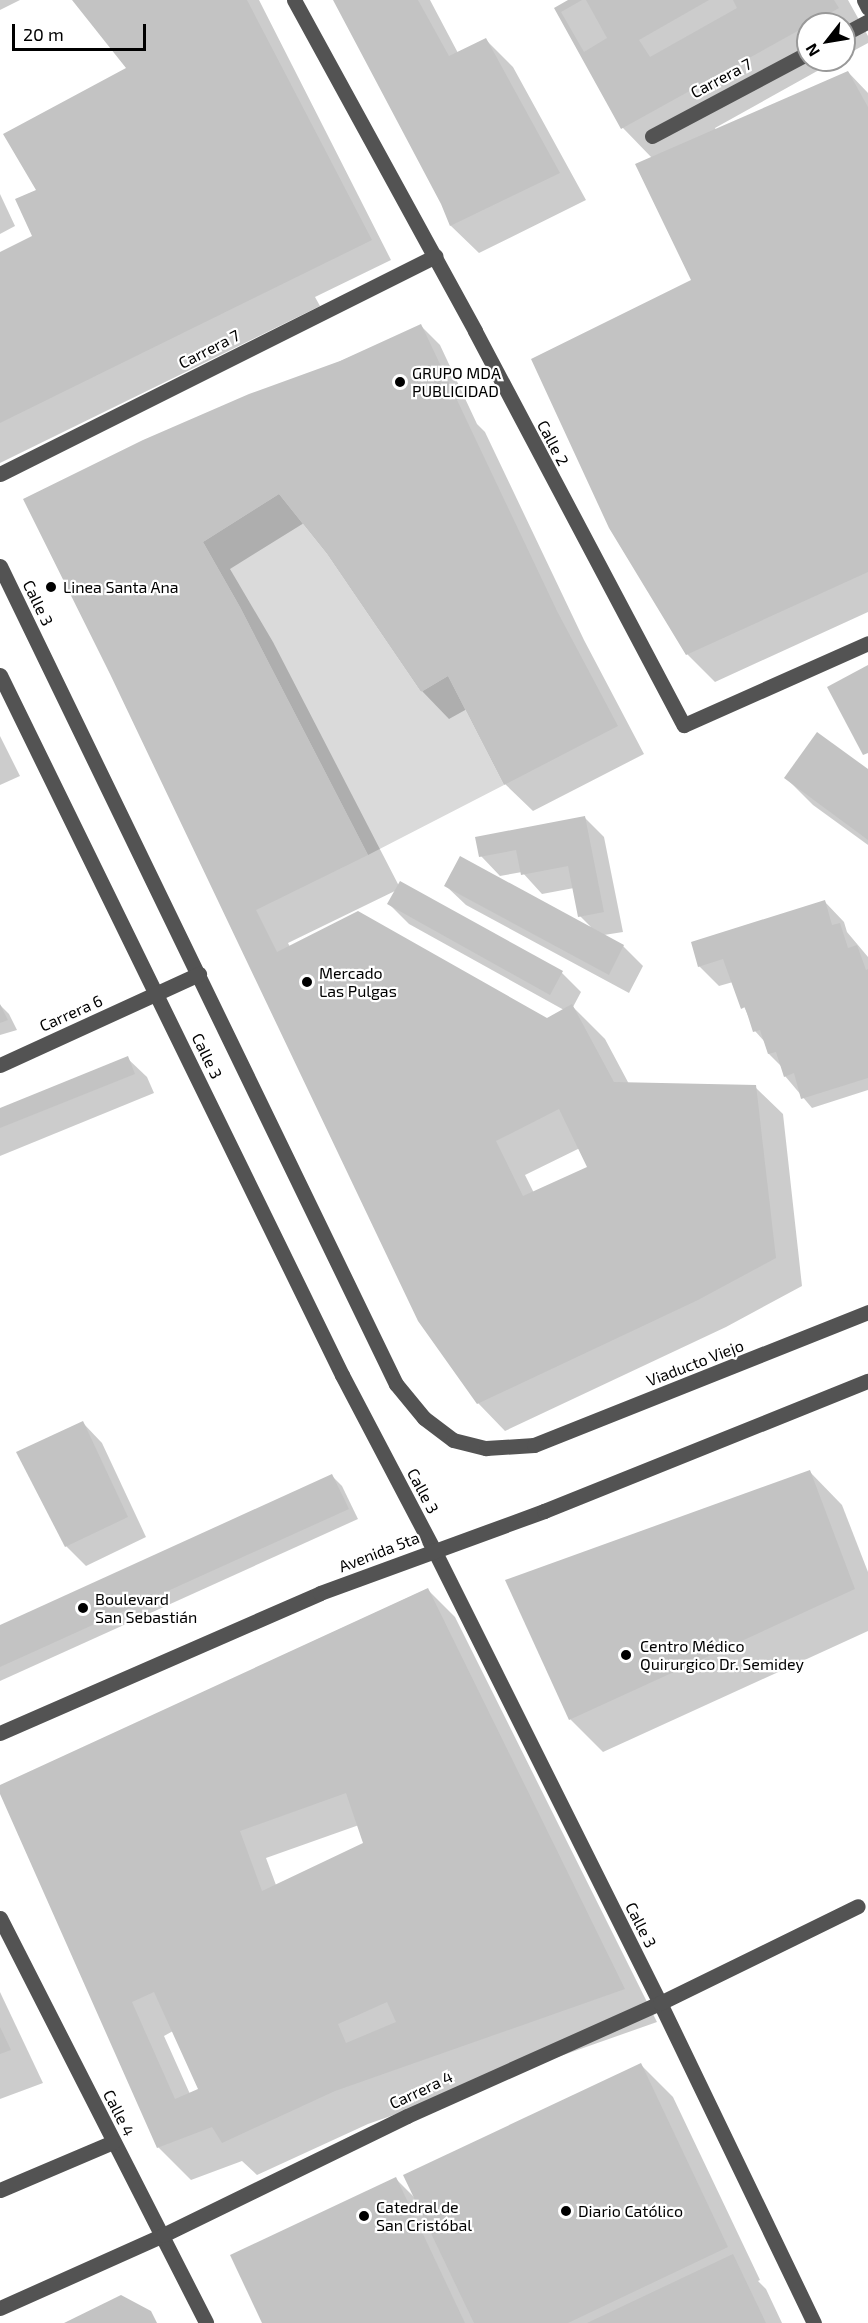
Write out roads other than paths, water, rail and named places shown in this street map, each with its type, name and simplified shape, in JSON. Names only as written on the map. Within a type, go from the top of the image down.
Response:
[{"type":"street","name":"Calle 2","points":[[294,0],[435,256],[684,725],[868,643]]},
{"type":"street","points":[[864,0],[868,8]]},
{"type":"street","name":"Carrera 7","points":[[652,136],[796,59]]},
{"type":"street","name":"Carrera 7","points":[[0,474],[435,256]]},
{"type":"street","name":"Calle 3","points":[[0,566],[396,1384],[424,1418],[453,1440],[486,1448],[534,1445]]},
{"type":"street","name":"Calle 3","points":[[0,675],[342,1375],[434,1550],[660,2003],[814,2323]]},
{"type":"street","name":"Carrera 6","points":[[0,1065],[199,974]]},
{"type":"street","name":"Viaducto Viejo","points":[[534,1445],[868,1312]]},
{"type":"street","name":"Avenida 5ta","points":[[0,1733],[320,1593],[544,1511],[868,1381]]},
{"type":"street","name":"Carrera 4","points":[[0,2308],[163,2235],[407,2116],[660,2003],[858,1906]]},
{"type":"street","name":"Calle 4","points":[[0,1918],[206,2323]]},
{"type":"street","points":[[0,2190],[113,2142]]},
{"type":"place","name":"GRUPO MDA PUBLICIDAD","points":[[400,382]]},
{"type":"place","name":"Linea Santa Ana","points":[[51,587]]},
{"type":"place","name":"Mercado Las Pulgas","points":[[307,982]]},
{"type":"place","name":"Boulevard San Sebastián","points":[[83,1608]]},
{"type":"place","name":"Centro Médico Quirurgico Dr. Semidey","points":[[626,1655]]},
{"type":"place","name":"Diario Católico","points":[[566,2211]]},
{"type":"place","name":"Catedral de San Cristóbal","points":[[364,2216]]}]
